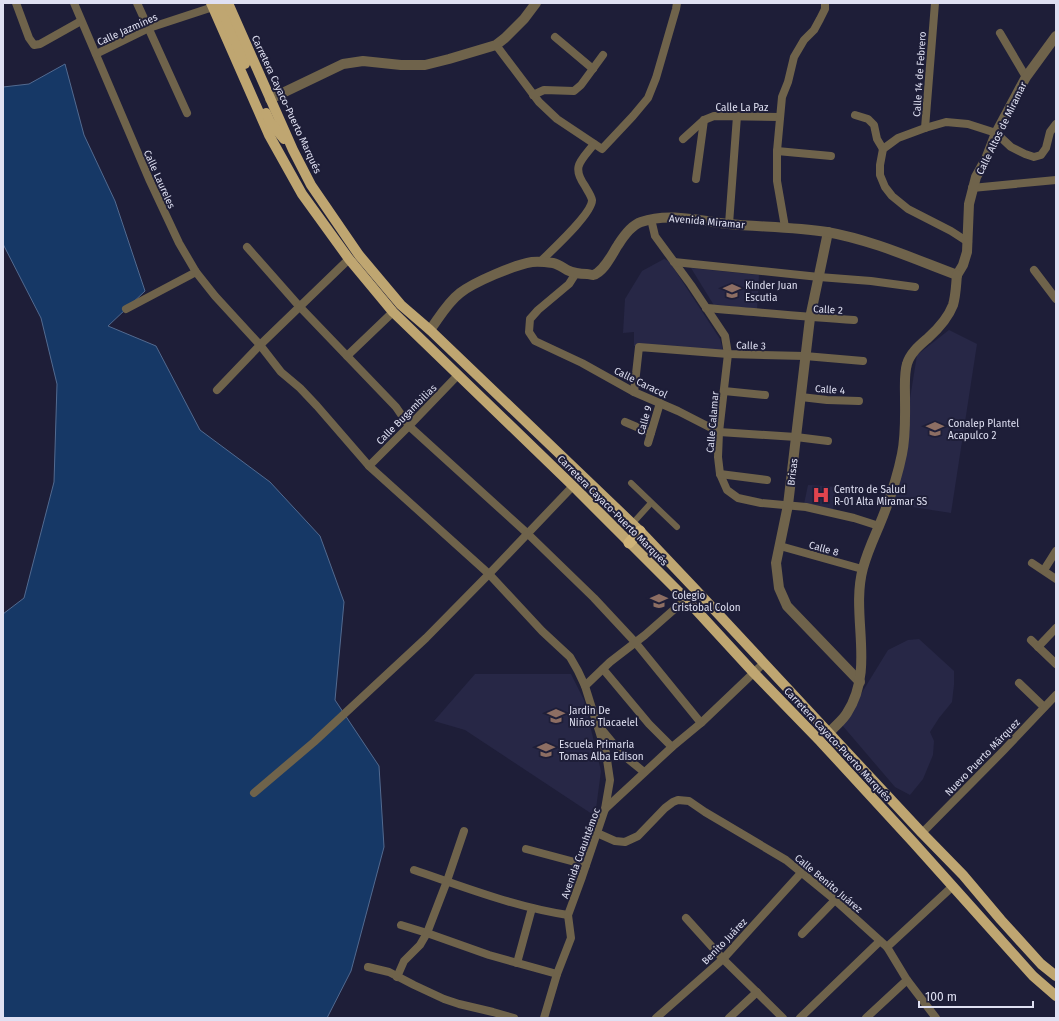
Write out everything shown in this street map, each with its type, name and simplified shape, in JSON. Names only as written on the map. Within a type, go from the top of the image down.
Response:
[{"type":"highway","points":[[629,543],[636,528]]},
{"type":"main road","name":"Carretera Cayaco-Puerto Marqués","points":[[218,4],[270,99],[311,185],[359,255],[401,305],[430,330],[636,528],[695,589],[963,876],[1041,964],[1056,976]]},
{"type":"main road","name":"Carretera Cayaco-Puerto Marqués","points":[[218,4],[269,136],[302,194],[349,259],[393,312],[573,486],[686,599],[754,673],[820,741],[1033,976],[1056,996]]},
{"type":"main road","points":[[218,4],[270,122],[293,150]]},
{"type":"street","points":[[16,3],[29,38],[34,45],[40,44],[81,21]]},
{"type":"street","name":"Calle Laureles","points":[[74,3],[149,179],[179,243],[196,272],[215,296],[260,345],[281,372],[300,388],[317,406],[369,466],[489,574],[542,631],[570,658],[585,686],[606,753],[610,780],[605,809]]},
{"type":"street","points":[[137,3],[187,112]]},
{"type":"street","points":[[270,99],[343,64],[363,61],[401,65],[425,65],[496,45],[524,19],[536,3]]},
{"type":"street","points":[[496,45],[539,102],[557,119],[602,149],[648,98],[656,78],[677,3]]},
{"type":"street","points":[[785,227],[777,181],[776,151],[782,97],[788,82],[794,57],[804,40],[814,30],[825,9],[825,3]]},
{"type":"street","name":"Calle 14 de Febrero","points":[[883,149],[898,138],[925,128],[935,3]]},
{"type":"street","name":"Calle Jazmines","points":[[96,54],[149,28],[218,4]]},
{"type":"street","points":[[1000,33],[1026,77]]},
{"type":"street","name":"Calle Altos de Miramar","points":[[829,733],[847,713],[855,698],[860,682],[862,661],[858,594],[862,569],[867,552],[879,526],[895,483],[902,453],[905,428],[907,363],[916,349],[932,335],[943,322],[953,304],[957,275],[963,265],[967,252],[969,204],[976,177],[986,159],[996,133],[1026,77],[1056,36]]},
{"type":"street","points":[[555,37],[593,69]]},
{"type":"street","points":[[533,95],[544,90],[556,89],[574,91],[581,85],[603,55]]},
{"type":"street","points":[[855,115],[868,119],[874,125],[877,139],[883,149],[880,175],[885,188],[892,196],[908,209],[951,231],[968,242]]},
{"type":"street","name":"Calle La Paz","points":[[683,139],[704,120],[714,116],[780,117]]},
{"type":"street","points":[[729,224],[737,116]]},
{"type":"street","name":"Calle La Paz","points":[[696,179],[704,120]]},
{"type":"street","points":[[925,128],[946,122],[968,124],[996,133],[1011,147],[1034,157],[1042,155],[1046,148],[1050,132],[1056,124]]},
{"type":"street","points":[[541,261],[577,225],[589,208],[592,200],[579,178],[577,170],[579,163],[594,144]]},
{"type":"street","points":[[776,151],[831,156]]},
{"type":"street","points":[[972,188],[1056,180]]},
{"type":"street","name":"Avenida Miramar","points":[[430,330],[451,302],[460,293],[470,286],[493,275],[517,266],[541,261],[555,264],[576,273],[593,275],[602,269],[611,257],[617,245],[634,226],[651,219],[689,218],[729,224],[785,227],[828,232],[864,240],[957,275]]},
{"type":"street","name":"Calle Calamar","points":[[651,219],[655,236],[691,285],[725,336],[728,354],[719,432],[718,457],[720,474],[727,490],[738,498],[761,503],[806,507],[854,518],[879,526]]},
{"type":"street","name":"Brisas","points":[[828,232],[810,318],[788,505],[776,564],[779,588],[787,606],[860,682]]},
{"type":"street","points":[[247,247],[299,306],[396,408],[409,426],[528,534],[594,598],[635,642],[701,723]]},
{"type":"street","points":[[217,390],[299,306],[349,259]]},
{"type":"street","points":[[674,262],[871,281],[915,287]]},
{"type":"street","points":[[1034,270],[1056,299]]},
{"type":"street","points":[[126,309],[196,272]]},
{"type":"street","name":"Calle Caracol","points":[[576,273],[569,284],[538,310],[530,319],[529,332],[535,341],[582,363],[634,392],[678,411],[719,432],[796,437],[828,441]]},
{"type":"street","name":"Calle 2","points":[[706,308],[810,318],[854,320]]},
{"type":"street","points":[[347,356],[393,312]]},
{"type":"street","name":"Calle 3","points":[[634,392],[639,347],[728,354],[805,356],[863,361]]},
{"type":"street","name":"Calle Bugambilias","points":[[369,466],[458,376]]},
{"type":"street","points":[[724,391],[765,395]]},
{"type":"street","name":"Calle 4","points":[[801,397],[827,400],[859,401]]},
{"type":"street","name":"Calle 9","points":[[648,443],[660,403]]},
{"type":"street","points":[[625,422],[651,433]]},
{"type":"street","points":[[720,474],[767,480]]},
{"type":"street","points":[[631,483],[677,527]]},
{"type":"street","points":[[254,793],[314,742],[426,638],[573,486]]},
{"type":"street","points":[[636,528],[651,503]]},
{"type":"street","name":"Calle 8","points":[[780,546],[862,569]]},
{"type":"street","points":[[1044,570],[1056,551]]},
{"type":"street","points":[[1032,563],[1056,579]]},
{"type":"street","points":[[585,686],[610,662],[645,635],[686,599]]},
{"type":"street","points":[[1038,648],[1056,628]]},
{"type":"street","points":[[1031,640],[1056,664]]},
{"type":"street","name":"Avenida Cuauhtémoc","points":[[544,1018],[571,938],[568,915],[605,809],[644,772],[701,723],[764,663]]},
{"type":"street","points":[[604,669],[649,724],[672,747]]},
{"type":"street","points":[[1019,683],[1044,707]]},
{"type":"street","name":"Nuevo Puerto Márquez","points":[[922,833],[1056,695]]},
{"type":"street","points":[[595,721],[622,754],[644,772]]},
{"type":"street","name":"Calle Benito Juárez","points":[[597,833],[615,841],[625,842],[638,836],[665,808],[673,802],[678,800],[689,801],[786,860],[836,900],[887,947],[907,980],[936,1018]]},
{"type":"street","points":[[397,976],[404,961],[420,945],[427,933],[464,831]]},
{"type":"street","points":[[526,849],[586,865]]},
{"type":"street","points":[[414,870],[479,893],[546,912],[568,915]]},
{"type":"street","name":"Benito Juárez","points":[[656,1018],[723,959],[801,873]]},
{"type":"street","points":[[887,947],[953,886]]},
{"type":"street","points":[[802,934],[836,900]]},
{"type":"street","points":[[517,963],[532,908]]},
{"type":"street","points":[[686,918],[723,959],[783,1018]]},
{"type":"street","points":[[401,925],[488,955],[558,974]]},
{"type":"street","points":[[800,1018],[880,941]]},
{"type":"street","points":[[368,967],[389,972],[444,999],[514,1018]]},
{"type":"street","points":[[866,1018],[907,980]]},
{"type":"street","points":[[730,1018],[757,992]]},
{"type":"shaded area","points":[[664,259],[669,261],[720,339],[723,350],[634,346],[634,332],[623,333],[625,299],[642,271]]},
{"type":"shaded area","name":"Kinder Juan Escutia","points":[[691,268],[759,275],[757,311],[715,307]]},
{"type":"shaded area","name":"Conalep Plantel Acapulco 2","points":[[949,330],[977,344],[951,513],[893,504],[917,355]]},
{"type":"shaded area","name":"Centro de Salud R-01 Alta Miramar SS","points":[[808,485],[838,487],[833,510],[804,504]]},
{"type":"shaded area","points":[[919,639],[954,671],[954,685],[952,702],[930,732],[934,741],[933,755],[923,779],[910,795],[895,787],[842,725],[888,650],[908,640]]},
{"type":"shaded area","name":"Escuela Primaria Tomas Alba Edison","points":[[475,674],[571,674],[584,700],[601,771],[595,816],[465,730],[434,721]]},
{"type":"water","points":[[65,64],[84,135],[115,201],[145,291],[108,326],[156,346],[200,430],[270,482],[320,536],[344,602],[335,700],[379,766],[384,847],[351,971],[327,1018],[3,1018],[3,614],[24,598],[54,482],[57,384],[41,318],[3,244],[3,87],[29,84]]},
{"type":"place","name":"Kinder Juan Escutia","points":[[732,291]]},
{"type":"place","name":"Conalep Plantel Acapulco 2","points":[[935,429]]},
{"type":"place","name":"Centro de Salud R-01 Alta Miramar SS","points":[[821,495]]},
{"type":"place","name":"Colegio Cristobal Colon","points":[[659,601]]},
{"type":"place","name":"Jardin De Niños Tlacaelel","points":[[556,716]]},
{"type":"place","name":"Escuela Primaria Tomas Alba Edison","points":[[546,750]]}]
